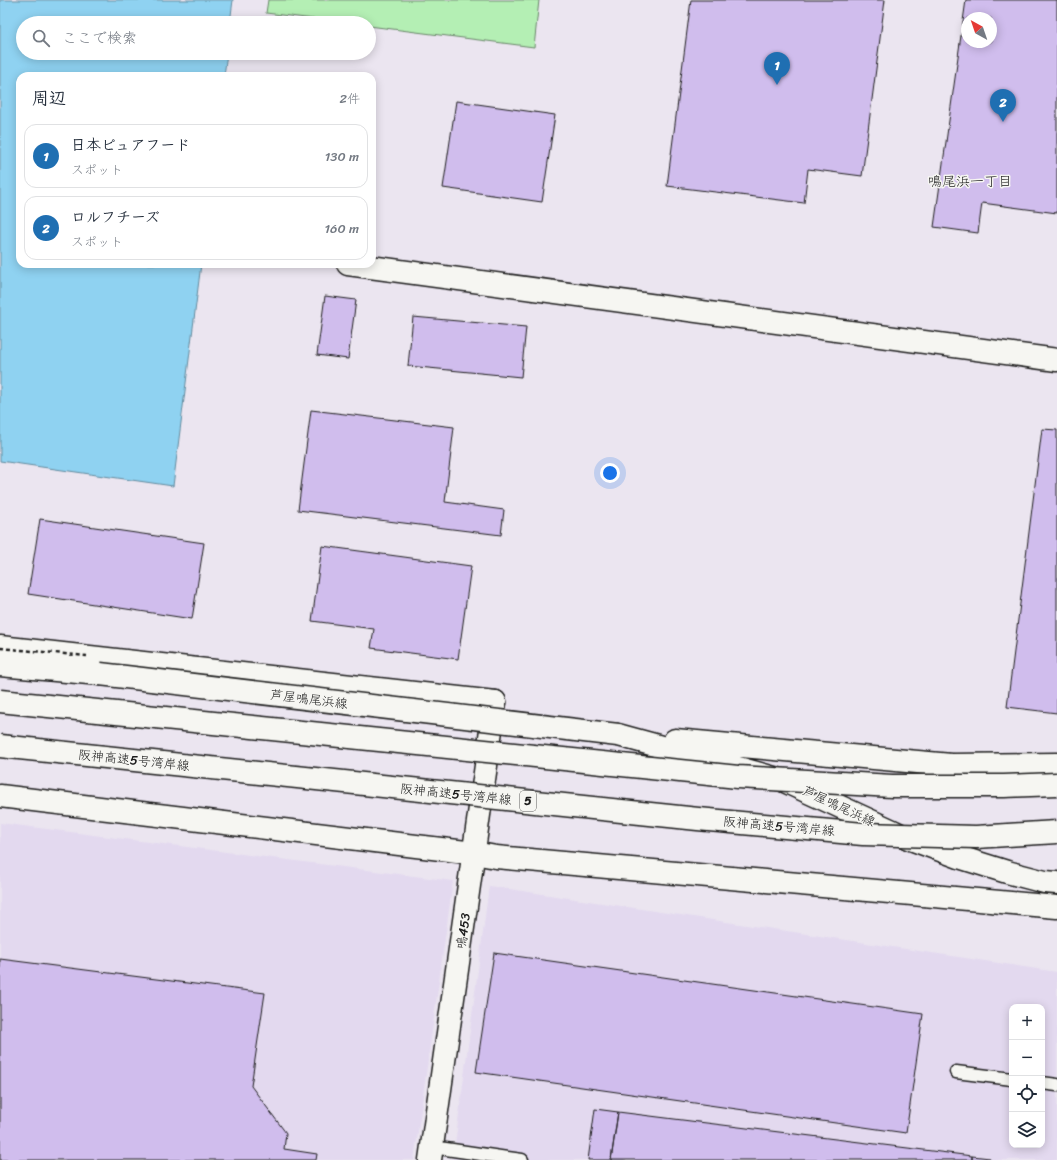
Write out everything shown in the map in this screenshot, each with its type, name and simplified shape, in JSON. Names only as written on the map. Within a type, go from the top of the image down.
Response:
[{"type":"main road","points":[[376,268],[1057,360]]},
{"type":"main road","name":"鳴453","points":[[0,647],[496,702],[431,1154]]},
{"type":"main road","name":"芦屋鳴尾浜線","points":[[0,665],[100,674],[618,735],[951,765],[1057,764]]},
{"type":"main road","points":[[0,702],[738,777],[892,786],[1004,786],[1057,784]]},
{"type":"main road","name":"芦屋鳴尾浜線","points":[[618,735],[782,780],[908,838],[959,857],[1026,877],[1045,882],[1057,883]]},
{"type":"main road","name":"阪神高速5号湾岸線","points":[[0,746],[698,819],[863,834],[976,837],[1057,832]]},
{"type":"main road","points":[[0,796],[512,858],[1057,907]]},
{"type":"lane","points":[[956,1072],[1009,1079]]},
{"type":"lane","points":[[1045,1083],[1057,1085]]},
{"type":"lane","points":[[431,1154],[522,1160]]},
{"type":"shaded area","points":[[0,823],[453,881],[414,1160],[0,1160]]},
{"type":"shaded area","points":[[489,886],[1057,972],[1057,1160],[453,1160]]},
{"type":"green space","points":[[268,0],[539,0],[534,47],[376,27],[376,16],[290,16],[266,13]]},
{"type":"water","points":[[0,0],[233,0],[231,16],[16,16],[16,60],[226,60],[225,72],[16,72],[16,268],[200,268],[173,486],[0,461]]},
{"type":"building","points":[[691,0],[885,0],[862,176],[808,169],[804,203],[667,186]]},
{"type":"building","points":[[966,0],[1057,0],[1057,213],[982,203],[978,233],[934,227],[961,35],[961,48],[997,48],[997,12],[964,12]]},
{"type":"building","points":[[456,101],[555,115],[542,202],[443,188]]},
{"type":"building","points":[[325,296],[356,300],[348,359],[317,355]]},
{"type":"building","points":[[413,317],[526,327],[521,377],[408,366]]},
{"type":"building","points":[[311,410],[454,427],[445,502],[504,510],[501,535],[298,510]]},
{"type":"building","points":[[1042,429],[1057,430],[1057,713],[1007,707]]},
{"type":"building","points":[[40,519],[204,543],[192,619],[28,594]]},
{"type":"building","points":[[322,546],[471,566],[458,659],[371,648],[374,629],[312,621]]},
{"type":"building","points":[[494,953],[923,1014],[906,1133],[476,1072]]},
{"type":"building","points":[[0,959],[265,993],[251,1086],[286,1133],[284,1149],[317,1154],[316,1160],[0,1160]]},
{"type":"building","points":[[595,1109],[618,1112],[611,1160],[588,1160]]},
{"type":"building","points":[[618,1112],[972,1156],[972,1160],[611,1160]]},
{"type":"building","points":[[972,1156],[990,1158],[990,1160],[972,1160]]},
{"type":"place","name":"日本ピュアフード","points":[[777,85]]},
{"type":"place","name":"ロルフチーズ","points":[[1003,122]]},
{"type":"district","name":"鳴尾浜一丁目","points":[[970,181]]}]
